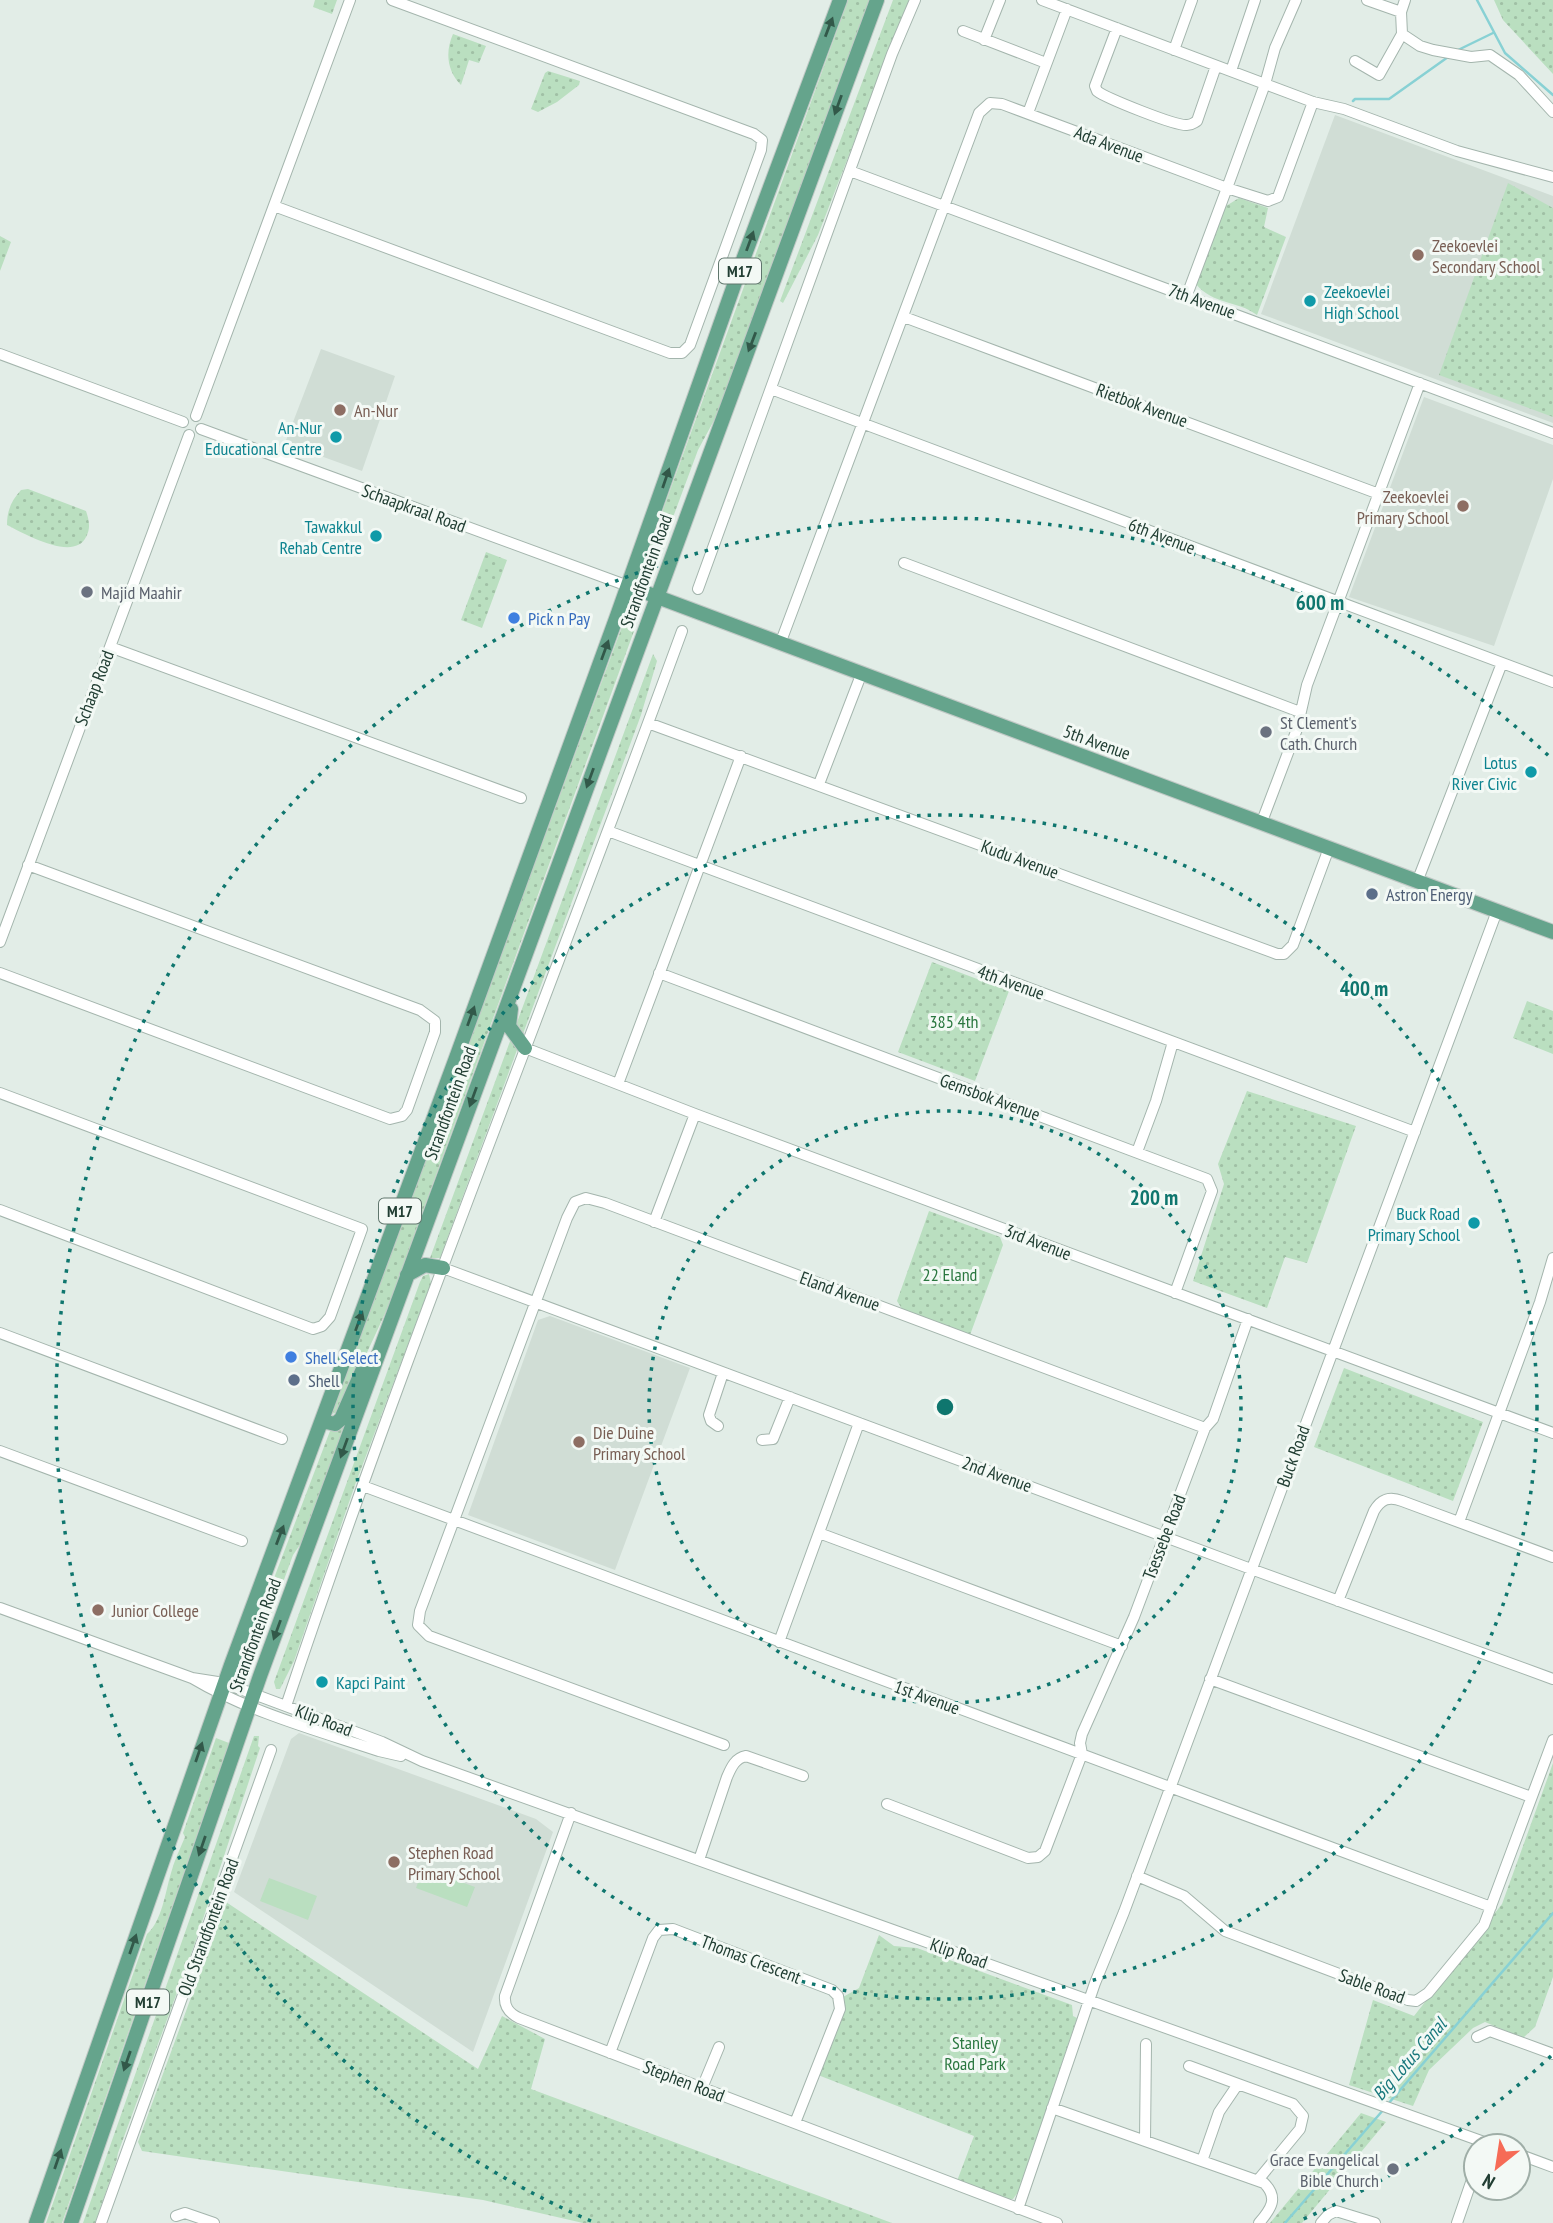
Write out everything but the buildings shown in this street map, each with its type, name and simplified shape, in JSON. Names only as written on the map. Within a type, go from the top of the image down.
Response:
[{"type":"main road","name":"Strandfontein Road","points":[[36,2223],[222,1689],[628,586],[744,257],[840,0]]},
{"type":"main road","name":"Strandfontein Road","points":[[71,2223],[252,1700],[877,0]]},
{"type":"main road","name":"5th Avenue","points":[[628,586],[1553,932]]},
{"type":"main road","points":[[513,987],[509,1026],[525,1048]]},
{"type":"main road","points":[[407,1275],[425,1265],[443,1268]]},
{"type":"main road","points":[[322,1421],[335,1424],[341,1419],[371,1350],[401,1292]]},
{"type":"street","points":[[196,416],[350,0]]},
{"type":"street","points":[[274,205],[670,353],[682,353],[690,345],[762,140],[754,134],[392,0]]},
{"type":"street","points":[[698,589],[892,54],[915,0]]},
{"type":"street","points":[[984,40],[1000,0]]},
{"type":"street","points":[[1042,0],[1313,102],[1344,109],[1457,151],[1553,177]]},
{"type":"street","points":[[1174,50],[1192,0]]},
{"type":"street","points":[[1231,71],[1255,0]]},
{"type":"street","points":[[1187,295],[1265,84],[1275,48],[1296,0]]},
{"type":"street","points":[[1367,0],[1401,12]]},
{"type":"street","points":[[1355,61],[1380,75],[1402,34],[1401,12],[1405,0]]},
{"type":"street","points":[[1028,113],[1067,9]]},
{"type":"street","points":[[1117,28],[1095,86],[1097,91],[1144,111],[1183,125],[1191,125],[1196,121],[1216,66]]},
{"type":"street","points":[[963,31],[1046,63]]},
{"type":"street","points":[[1402,34],[1420,46],[1433,50],[1471,57],[1490,55],[1519,75],[1553,112]]},
{"type":"street","name":"Ada Avenue","points":[[780,644],[979,113],[990,103],[1002,103],[1268,201],[1278,197],[1313,102]]},
{"type":"street","name":"7th Avenue","points":[[850,171],[1553,433]]},
{"type":"street","name":"Rietbok Avenue","points":[[904,317],[1380,494]]},
{"type":"street","points":[[0,354],[183,422]]},
{"type":"street","points":[[1261,824],[1297,729],[1307,685],[1420,383]]},
{"type":"street","name":"6th Avenue","points":[[771,389],[1553,682]]},
{"type":"street","points":[[188,416],[196,416],[201,423],[201,429],[197,435],[189,435],[184,430],[183,422],[188,416]]},
{"type":"street","name":"Schaapkraal Road","points":[[201,429],[628,586]]},
{"type":"street","name":"Schaap Road","points":[[0,942],[189,435]]},
{"type":"street","points":[[904,563],[1300,712]]},
{"type":"street","points":[[286,1706],[443,1268],[682,631]]},
{"type":"street","points":[[110,647],[521,798]]},
{"type":"street","points":[[1417,882],[1502,663]]},
{"type":"street","points":[[819,784],[861,675]]},
{"type":"street","name":"Kudu Avenue","points":[[648,723],[1277,954],[1284,954],[1293,945],[1329,848]]},
{"type":"street","points":[[618,1084],[741,756]]},
{"type":"street","name":"4th Avenue","points":[[608,831],[1415,1132]]},
{"type":"street","points":[[0,973],[383,1118],[397,1119],[407,1110],[433,1041],[435,1021],[426,1012],[28,865]]},
{"type":"street","name":"Buck Road","points":[[1018,2209],[1089,2000],[1497,911]]},
{"type":"street","name":"Gemsbok Avenue","points":[[659,973],[1207,1178],[1211,1185],[1210,1196],[1175,1293]]},
{"type":"street","points":[[1137,1152],[1156,1101],[1172,1042]]},
{"type":"street","name":"3rd Avenue","points":[[525,1048],[695,1114],[1553,1433]]},
{"type":"street","points":[[0,1093],[362,1229],[330,1317],[322,1326],[313,1329],[0,1210]]},
{"type":"street","points":[[654,1222],[695,1114]]},
{"type":"street","name":"Eland Avenue","points":[[535,1303],[575,1202],[586,1198],[593,1199],[1205,1428]]},
{"type":"street","points":[[1459,1522],[1499,1413],[1545,1304],[1553,1258]]},
{"type":"street","name":"2nd Avenue","points":[[443,1268],[1553,1679]]},
{"type":"street","points":[[535,1303],[419,1611],[418,1625],[429,1636],[724,1745]]},
{"type":"street","name":"Tsessebe Road","points":[[887,1804],[1033,1858],[1048,1848],[1082,1754],[1082,1734],[1122,1646],[1205,1428],[1213,1419],[1248,1319]]},
{"type":"street","points":[[0,1333],[282,1439]]},
{"type":"street","points":[[718,1426],[711,1421],[709,1415],[723,1373]]},
{"type":"street","points":[[762,1440],[768,1440],[775,1434],[790,1397]]},
{"type":"street","points":[[779,1642],[859,1423]]},
{"type":"street","points":[[0,1451],[242,1541]]},
{"type":"street","name":"1st Avenue","points":[[363,1486],[1491,1907]]},
{"type":"street","points":[[1338,1601],[1368,1523],[1381,1501],[1395,1498],[1553,1557]]},
{"type":"street","points":[[819,1533],[1122,1646]]},
{"type":"street","name":"Klip Road","points":[[0,1608],[347,1735],[379,1751],[422,1761],[571,1813],[1462,2135]]},
{"type":"street","points":[[1210,1679],[1531,1797]]},
{"type":"street","name":"Klip Road","points":[[252,1700],[286,1706],[323,1727]]},
{"type":"street","name":"Sable Road","points":[[1137,1877],[1184,1896],[1226,1931],[1416,2001],[1428,1993],[1477,1937],[1484,1925],[1553,1740]]},
{"type":"street","name":"Old Strandfontein Road","points":[[101,2223],[271,1750]]},
{"type":"street","points":[[699,1860],[731,1768],[741,1757],[746,1756],[803,1776]]},
{"type":"street","name":"Stephen Road","points":[[571,1813],[505,1996],[509,2012],[1057,2223]]},
{"type":"street","name":"Thomas Crescent","points":[[610,2053],[653,1938],[659,1930],[673,1929],[832,1990],[838,1996],[840,2009],[795,2123]]},
{"type":"street","points":[[1477,2037],[1490,2031],[1553,2054]]},
{"type":"street","points":[[1145,2141],[1146,2044]]},
{"type":"street","points":[[702,2088],[719,2047]]},
{"type":"street","points":[[1189,2066],[1293,2104],[1303,2116],[1300,2129],[1258,2180]]},
{"type":"street","points":[[1202,2161],[1219,2112],[1238,2084]]},
{"type":"street","points":[[1052,2108],[1258,2180],[1271,2190],[1273,2201],[1271,2209],[1259,2223]]},
{"type":"street","points":[[1532,2159],[1553,2167]]},
{"type":"street","points":[[1457,2223],[1464,2202]]},
{"type":"street","points":[[1321,2223],[1336,2211],[1375,2223]]},
{"type":"street","points":[[176,2217],[186,2213],[214,2223]]},
{"type":"shaded area","name":"Zeekoevlei Secondary School","points":[[1335,115],[1553,196],[1553,423],[1261,314]]},
{"type":"shaded area","name":"An-Nur","points":[[321,349],[395,376],[362,471],[285,443]]},
{"type":"shaded area","name":"Zeekoevlei Primary School","points":[[1424,397],[1553,445],[1553,479],[1494,646],[1349,597]]},
{"type":"shaded area","name":"Die Duine Primary School","points":[[550,1316],[690,1368],[615,1570],[468,1515],[538,1320]]},
{"type":"shaded area","name":"Stephen Road Primary School","points":[[299,1733],[536,1819],[553,1832],[473,2052],[234,1892],[291,1739]]},
{"type":"green space","points":[[315,0],[337,0],[332,14],[313,7]]},
{"type":"green space","points":[[848,0],[870,0],[718,413],[698,450],[656,563],[648,560],[648,551]]},
{"type":"green space","points":[[893,0],[909,0],[818,235],[783,303],[780,301]]},
{"type":"green space","points":[[1494,0],[1553,0],[1553,74],[1503,20]]},
{"type":"green space","points":[[453,34],[486,46],[479,63],[469,60],[461,85],[453,74],[449,61]]},
{"type":"green space","points":[[548,71],[580,81],[579,85],[557,102],[538,112],[531,109]]},
{"type":"green space","points":[[1508,183],[1553,208],[1553,417],[1439,375]]},
{"type":"green space","points":[[1239,198],[1268,208],[1264,227],[1286,237],[1257,315],[1210,296],[1196,284],[1226,206]]},
{"type":"green space","points":[[0,236],[11,242],[0,271]]},
{"type":"green space","points":[[28,489],[86,511],[89,530],[80,544],[60,547],[7,525],[12,502],[21,490]]},
{"type":"green space","points":[[486,552],[507,560],[482,628],[461,620]]},
{"type":"green space","points":[[623,624],[634,631],[388,1307],[340,1411],[332,1414]]},
{"type":"green space","points":[[653,654],[657,661],[641,715],[440,1258],[430,1258]]},
{"type":"green space","name":"385 4th","points":[[932,962],[1009,991],[975,1081],[898,1052]]},
{"type":"green space","points":[[1527,1001],[1553,1011],[1553,1054],[1513,1038]]},
{"type":"green space","points":[[1247,1091],[1356,1126],[1307,1263],[1285,1257],[1267,1308],[1193,1281],[1224,1184],[1218,1164]]},
{"type":"green space","name":"22 Eland","points":[[929,1211],[1000,1237],[1003,1245],[970,1335],[902,1309],[897,1301]]},
{"type":"green space","points":[[429,1274],[431,1283],[355,1485],[294,1661],[280,1689],[276,1689],[274,1682],[420,1282],[423,1276]]},
{"type":"green space","points":[[1344,1368],[1483,1422],[1453,1501],[1314,1447]]},
{"type":"green space","points":[[350,1419],[304,1539],[293,1555],[251,1670],[245,1668],[244,1657],[330,1431],[338,1431]]},
{"type":"green space","points":[[254,1736],[259,1736],[260,1748],[194,1946],[95,2223],[83,2223]]},
{"type":"green space","points":[[216,1738],[229,1743],[62,2223],[46,2223],[147,1934],[160,1914],[172,1868],[185,1837],[183,1833]]},
{"type":"green space","points":[[1553,1763],[1553,1977],[1535,2027],[1523,2038],[1485,2022],[1473,2028],[1429,2070],[1413,2106],[1349,2085],[1373,2000],[1414,2016],[1502,1904]]},
{"type":"green space","points":[[423,1868],[475,1887],[467,1907],[416,1888]]},
{"type":"green space","points":[[269,1878],[317,1896],[308,1920],[260,1901]]},
{"type":"green space","points":[[226,1902],[478,2069],[502,2016],[545,2039],[531,2089],[892,2223],[583,2223],[483,2200],[142,2151],[138,2142]]},
{"type":"green space","name":"Stanley Road Park","points":[[879,1935],[894,1946],[917,1948],[1072,2005],[1073,2016],[1077,2018],[1019,2191],[1013,2199],[1006,2199],[957,2181],[974,2136],[818,2075],[843,1997],[859,1988]]},
{"type":"green space","points":[[1361,2113],[1386,2122],[1302,2223],[1270,2223]]},
{"type":"waterway","points":[[1477,0],[1505,53],[1553,95]]},
{"type":"waterway","points":[[1456,51],[1493,33]]},
{"type":"waterway","points":[[1353,101],[1389,99],[1448,57]]},
{"type":"waterway","name":"Big Lotus Canal","points":[[1388,2104],[1553,1913]]},
{"type":"waterway","name":"Big Lotus Canal","points":[[1285,2223],[1384,2109]]},
{"type":"place","name":"Zeekoevlei Secondary School","points":[[1418,255]]},
{"type":"place","name":"Zeekoevlei High School","points":[[1310,301]]},
{"type":"place","name":"An-Nur","points":[[340,410]]},
{"type":"place","name":"An-Nur Educational Centre","points":[[336,437]]},
{"type":"place","name":"Zeekoevlei Primary School","points":[[1463,506]]},
{"type":"place","name":"Tawakkul Rehab Centre","points":[[376,536]]},
{"type":"place","name":"Majid Maahir","points":[[87,592]]},
{"type":"place","name":"Pick n Pay","points":[[514,618]]},
{"type":"place","name":"St Clement's Cath. Church","points":[[1266,732]]},
{"type":"place","name":"Lotus River Civic","points":[[1531,772]]},
{"type":"place","name":"Astron Energy","points":[[1372,894]]},
{"type":"place","name":"Buck Road Primary School","points":[[1474,1223]]},
{"type":"place","name":"Shell Select","points":[[291,1357]]},
{"type":"place","name":"Shell","points":[[294,1380]]},
{"type":"place","name":"Die Duine Primary School","points":[[579,1442]]},
{"type":"place","name":"Junior College","points":[[98,1610]]},
{"type":"place","name":"Kapci Paint","points":[[322,1682]]},
{"type":"place","name":"Stephen Road Primary School","points":[[394,1862]]},
{"type":"place","name":"Grace Evangelical Bible Church","points":[[1393,2169]]}]
